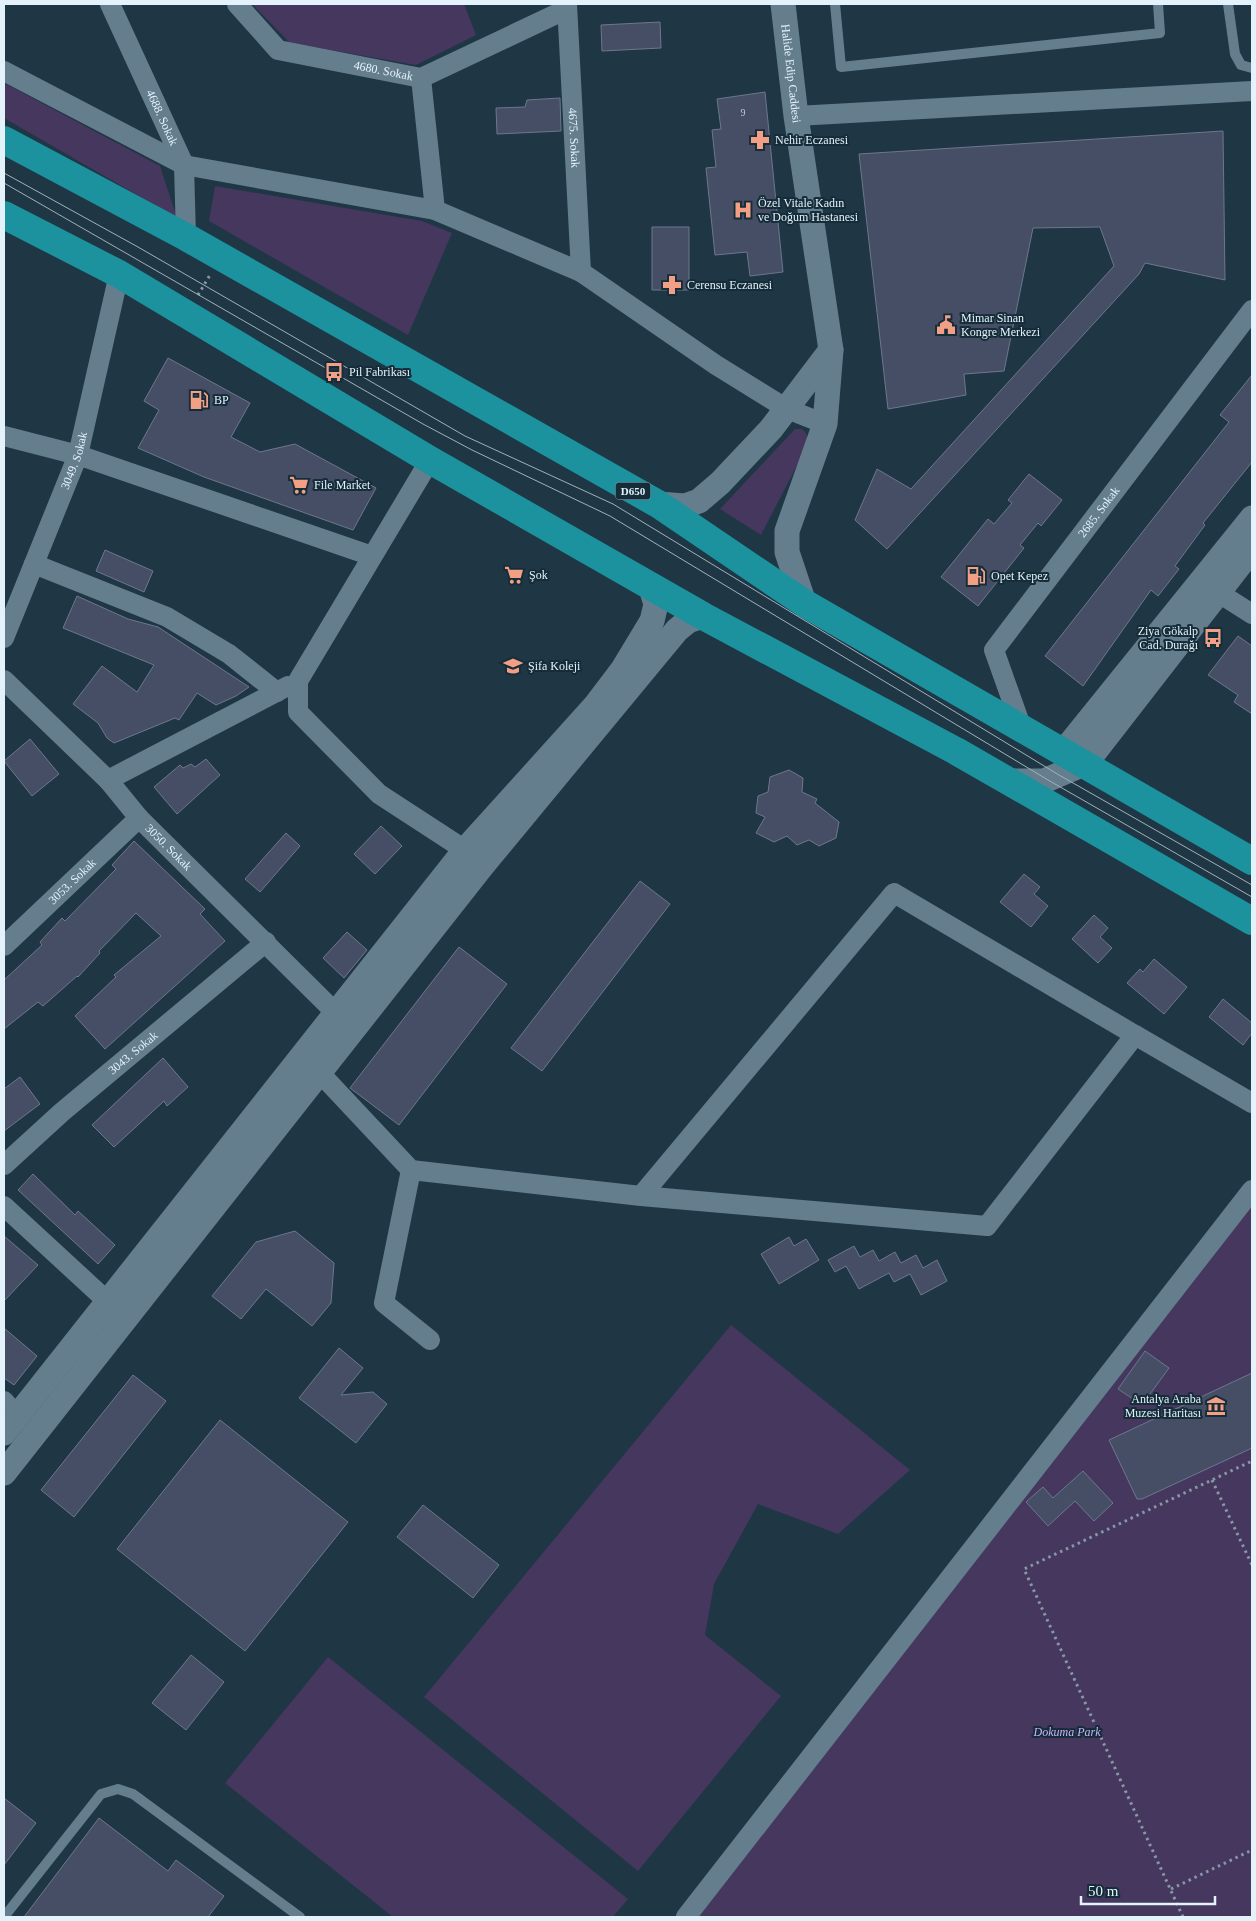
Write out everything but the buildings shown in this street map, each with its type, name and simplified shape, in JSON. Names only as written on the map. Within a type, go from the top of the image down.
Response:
[{"type":"highway","name":"D650","points":[[4,140],[186,237],[658,504],[804,603],[1252,860]]},
{"type":"highway","points":[[7,219],[119,274],[430,460],[704,616],[1007,781],[1252,921]]},
{"type":"street","name":"4688. Sokak","points":[[110,4],[184,165],[186,237]]},
{"type":"street","name":"4680. Sokak","points":[[237,4],[278,50],[421,78],[567,6]]},
{"type":"street","name":"Halide Edip Caddesi","points":[[783,4],[796,116],[831,350],[825,424],[787,531],[787,552],[804,603]]},
{"type":"street","name":"4675. Sokak","points":[[567,6],[581,272]]},
{"type":"street","points":[[4,71],[184,165],[435,210],[581,272],[716,365],[787,409],[825,424]]},
{"type":"street","points":[[421,78],[435,210]]},
{"type":"street","points":[[796,116],[1252,91]]},
{"type":"street","name":"3049. Sokak","points":[[4,638],[78,455],[119,274]]},
{"type":"street","name":"2685. Sokak","points":[[1021,726],[994,650],[1252,310]]},
{"type":"street","points":[[658,504],[685,506],[699,501],[771,429],[831,350]]},
{"type":"street","points":[[4,436],[78,455],[372,556]]},
{"type":"street","points":[[430,460],[298,681],[298,712],[379,794],[464,850]]},
{"type":"street","points":[[1075,757],[1252,518]]},
{"type":"street","points":[[1007,781],[1044,781],[1075,757],[1218,593],[1252,549]]},
{"type":"street","points":[[34,564],[168,617],[229,654],[277,692]]},
{"type":"street","points":[[8,1416],[108,1301],[344,1020],[482,866],[608,715],[630,673],[652,620],[656,604],[650,585]]},
{"type":"street","points":[[1218,593],[1252,614]]},
{"type":"street","points":[[4,1473],[319,1072],[344,1020],[464,850],[595,706],[677,630],[688,621],[704,616]]},
{"type":"street","name":"3050. Sokak","points":[[4,680],[108,780],[139,818],[344,1020]]},
{"type":"street","points":[[108,780],[298,681]]},
{"type":"street","name":"3053. Sokak","points":[[4,946],[139,818]]},
{"type":"street","points":[[641,1196],[894,893],[1252,1103]]},
{"type":"street","name":"3043. Sokak","points":[[4,1165],[62,1112],[266,942]]},
{"type":"street","points":[[319,1072],[411,1170],[641,1196],[987,1226],[1135,1035]]},
{"type":"street","points":[[411,1170],[384,1303],[430,1340]]},
{"type":"street","points":[[686,1917],[1252,1190]]},
{"type":"street","points":[[4,1206],[108,1301]]},
{"type":"lane","points":[[835,4],[841,66],[1160,33],[1158,4]]},
{"type":"lane","points":[[1228,4],[1235,54],[1241,65],[1252,68]]},
{"type":"lane","points":[[4,1917],[100,1794],[118,1789],[133,1794],[300,1917]]},
{"type":"path","points":[[187,315],[220,257]]},
{"type":"path","points":[[1183,1917],[1024,1570],[1252,1462]]},
{"type":"path","points":[[1212,1480],[1252,1565]]},
{"type":"path","points":[[1170,1890],[1252,1850]]},
{"type":"green space","points":[[252,4],[464,4],[476,35],[416,65],[290,43]]},
{"type":"green space","points":[[4,83],[160,166],[177,218],[4,118]]},
{"type":"green space","points":[[215,186],[422,221],[452,233],[408,335],[209,221]]},
{"type":"green space","points":[[795,429],[802,429],[806,433],[806,448],[761,535],[720,509]]},
{"type":"green space","name":"Dokuma Park","points":[[1252,1192],[1252,1917],[686,1917]]},
{"type":"green space","points":[[731,1325],[910,1470],[838,1534],[758,1504],[714,1584],[705,1635],[781,1696],[638,1871],[424,1697]]},
{"type":"green space","points":[[328,1657],[628,1899],[613,1917],[393,1917],[225,1783]]},
{"type":"tram line","points":[[4,173],[138,247],[465,436],[613,504],[1059,775],[1252,885]]},
{"type":"tram line","points":[[4,183],[423,424],[472,450],[610,516],[1048,780],[1252,897]]},
{"type":"place","name":"Nehir Eczanesi","points":[[760,140]]},
{"type":"place","name":"Özel Vitale Kadın ve Doğum Hastanesi","points":[[743,210]]},
{"type":"place","name":"Cerensu Eczanesi","points":[[672,285]]},
{"type":"place","name":"Mimar Sinan Kongre Merkezi","points":[[946,325]]},
{"type":"place","name":"Pil Fabrikası","points":[[334,372]]},
{"type":"place","name":"BP","points":[[199,400]]},
{"type":"place","name":"File Market","points":[[299,485]]},
{"type":"place","name":"Şok","points":[[514,575]]},
{"type":"place","name":"Opet Kepez","points":[[976,576]]},
{"type":"place","name":"Ziya Gökalp Cad. Durağı","points":[[1213,638]]},
{"type":"place","name":"Şifa Koleji","points":[[513,666]]},
{"type":"place","name":"Antalya Araba Muzesi Haritası","points":[[1216,1406]]}]
